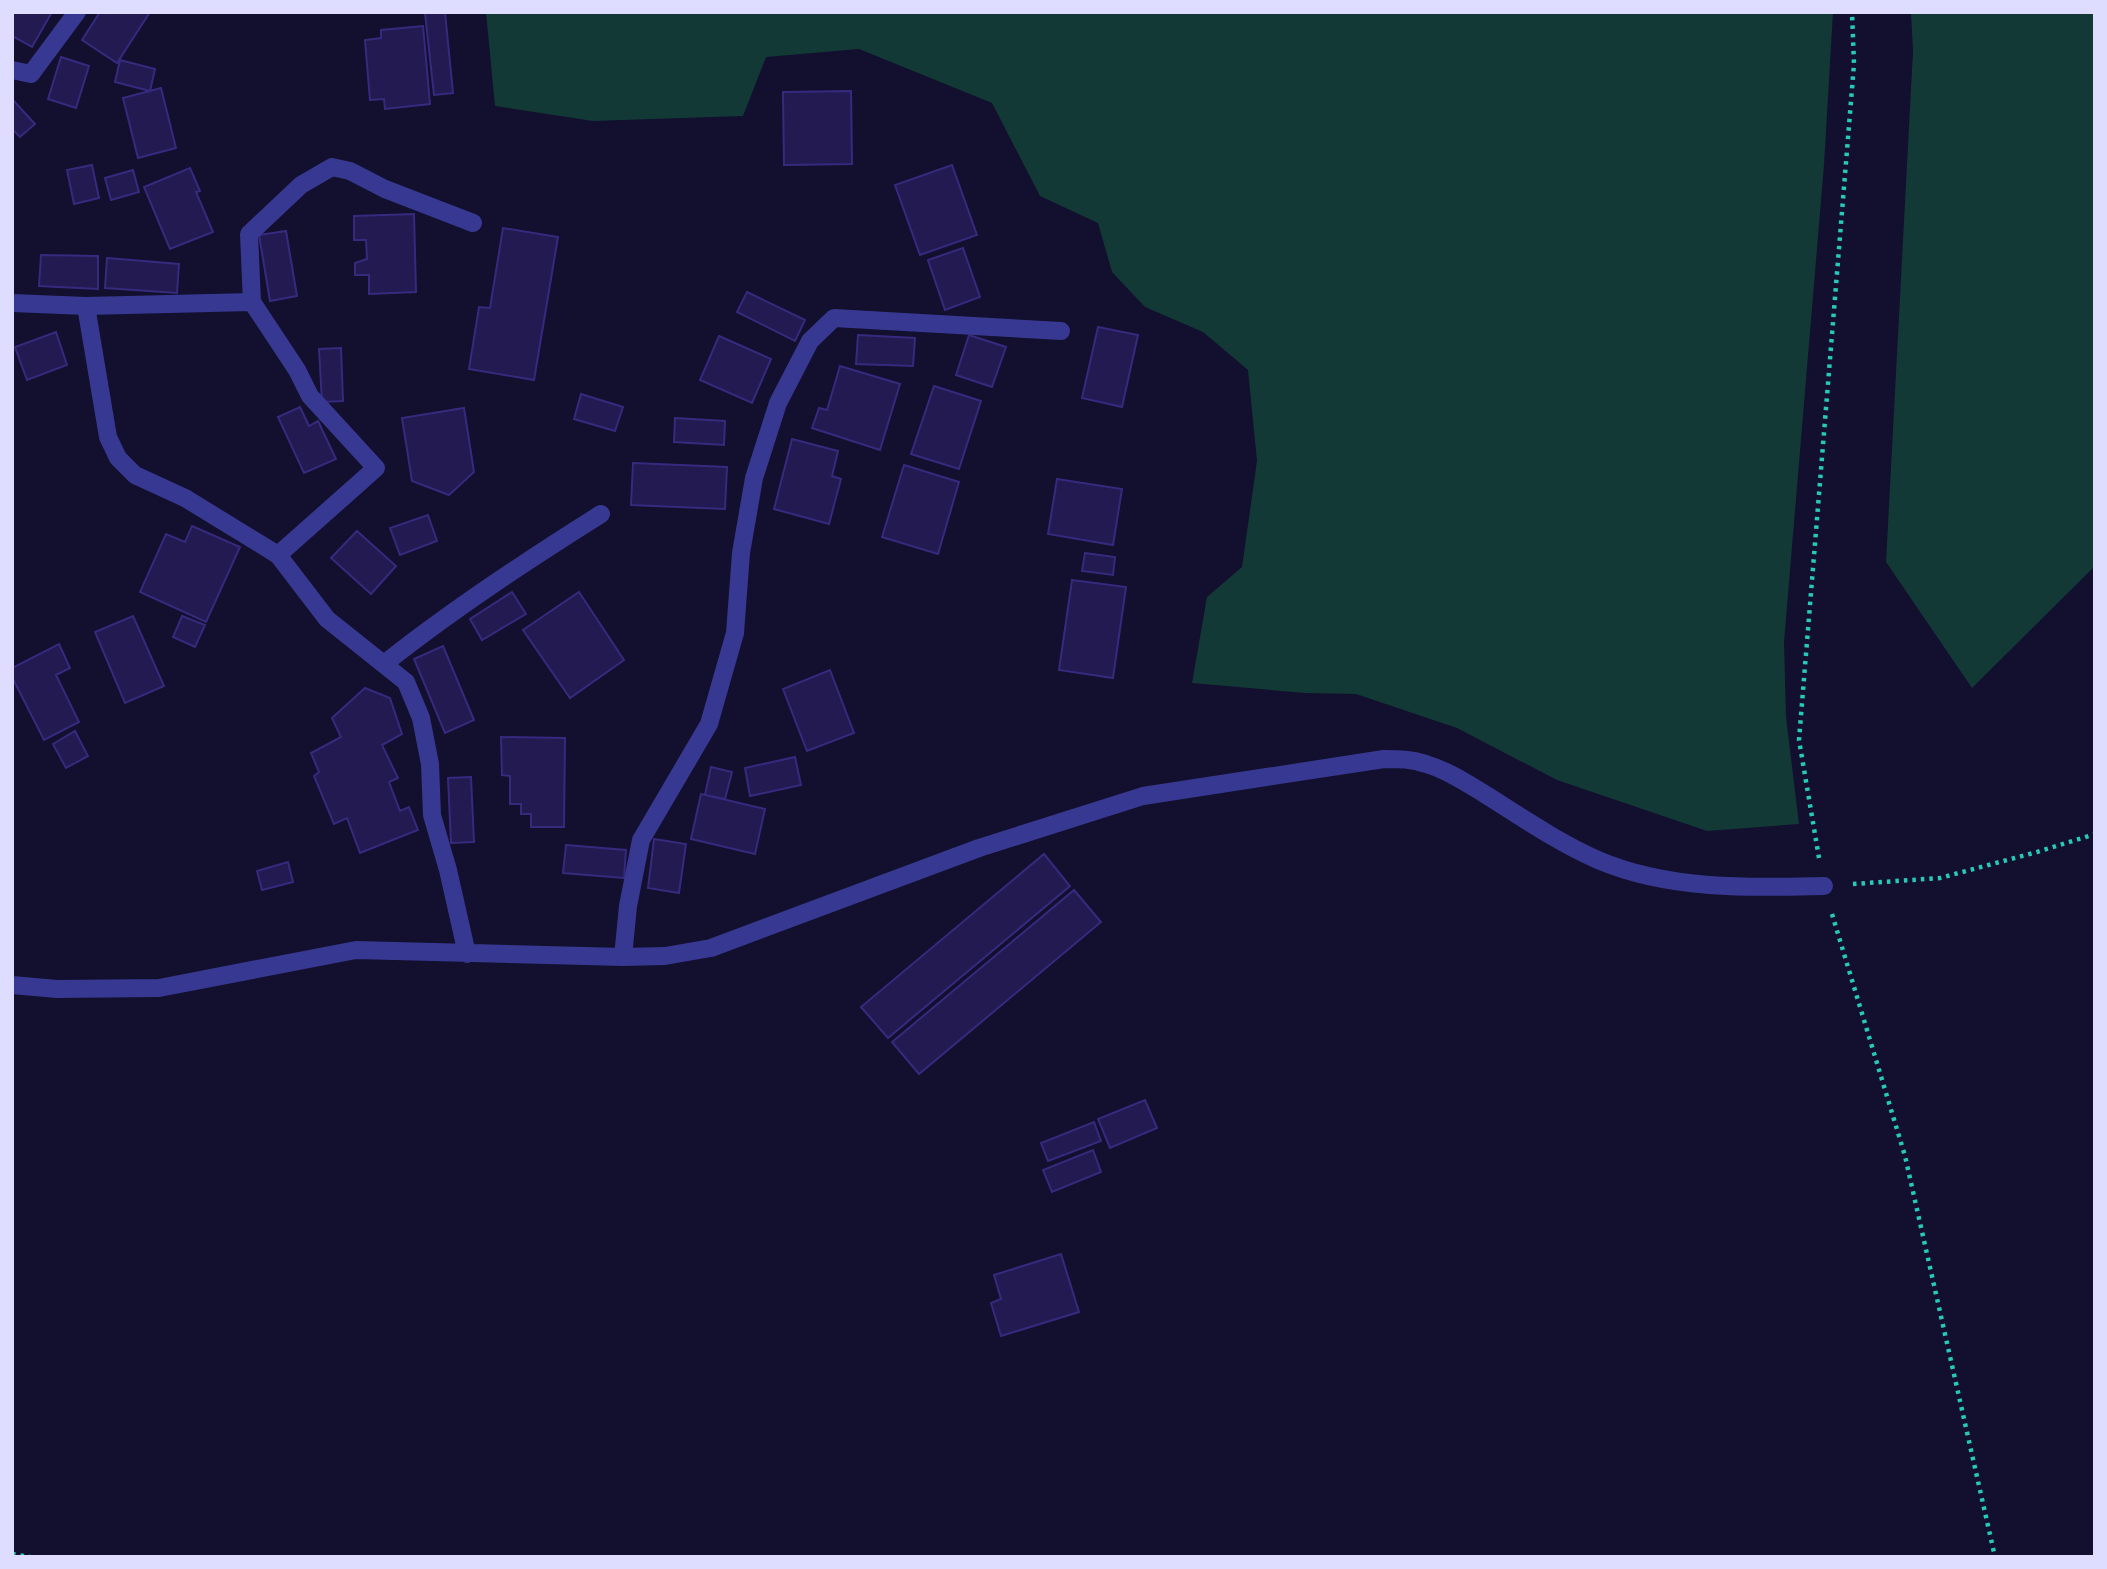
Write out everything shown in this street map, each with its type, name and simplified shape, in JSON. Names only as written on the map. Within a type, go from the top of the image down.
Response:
[{"type":"street","points":[[12,70],[30,74],[77,12]]},
{"type":"street","points":[[278,555],[376,468],[310,396],[297,370],[252,302],[249,234],[301,185],[332,167],[350,170],[385,189],[473,223]]},
{"type":"street","points":[[12,303],[86,306],[252,302]]},
{"type":"street","points":[[86,306],[108,437],[118,458],[135,475],[185,498],[278,555],[327,619],[406,682],[421,718],[430,764],[432,816],[448,870],[467,954]]},
{"type":"street","points":[[623,957],[628,906],[641,840],[709,724],[735,633],[741,553],[754,478],[778,403],[810,341],[834,318],[1061,331]]},
{"type":"street","points":[[384,664],[440,620],[601,514]]},
{"type":"street","points":[[12,985],[58,989],[159,988],[356,950],[665,956],[711,948],[979,848],[1143,796],[1384,759],[1405,759],[1427,764],[1455,776],[1598,860],[1638,874],[1687,882],[1761,888],[1824,887]]},
{"type":"path","points":[[1852,12],[1854,64],[1799,740],[1824,887],[1905,1156],[1994,1557]]},
{"type":"path","points":[[1824,887],[1940,878],[2095,834]]},
{"type":"path","points":[[12,1554],[30,1557]]},
{"type":"green space","points":[[486,12],[1833,12],[1824,165],[1784,642],[1786,717],[1799,824],[1707,831],[1557,780],[1457,728],[1356,694],[1305,693],[1192,683],[1207,597],[1242,567],[1257,461],[1248,370],[1203,332],[1145,307],[1112,272],[1098,223],[1040,196],[992,103],[859,49],[766,57],[743,116],[593,121],[495,106]]},
{"type":"green space","points":[[1911,12],[2095,12],[2095,566],[1972,688],[1886,562],[1913,51]]},
{"type":"building","points":[[12,12],[52,12],[32,47],[12,36]]},
{"type":"building","points":[[100,12],[150,12],[117,63],[82,40]]},
{"type":"building","points":[[445,12],[453,93],[434,95],[425,13]]},
{"type":"building","points":[[423,26],[430,104],[385,109],[384,99],[370,100],[365,40],[381,38],[381,30]]},
{"type":"building","points":[[61,57],[89,66],[76,108],[48,99]]},
{"type":"building","points":[[120,60],[155,69],[150,91],[115,82]]},
{"type":"building","points":[[161,88],[176,148],[138,158],[123,98]]},
{"type":"building","points":[[851,91],[852,164],[784,165],[783,92]]},
{"type":"building","points":[[12,99],[35,124],[20,137],[12,129]]},
{"type":"building","points":[[92,165],[99,198],[74,204],[67,170]]},
{"type":"building","points":[[952,165],[977,235],[920,255],[895,185]]},
{"type":"building","points":[[190,168],[200,191],[196,192],[213,232],[170,249],[144,187]]},
{"type":"building","points":[[133,170],[139,192],[111,200],[105,178]]},
{"type":"building","points":[[414,214],[416,292],[369,294],[369,275],[355,275],[355,263],[367,259],[366,240],[354,240],[354,216]]},
{"type":"building","points":[[503,228],[558,237],[534,380],[469,369],[479,307],[490,308]]},
{"type":"building","points":[[286,231],[297,296],[270,301],[259,235]]},
{"type":"building","points":[[963,248],[980,297],[945,310],[928,260]]},
{"type":"building","points":[[41,255],[98,256],[98,289],[39,286]]},
{"type":"building","points":[[107,258],[179,264],[177,293],[105,288]]},
{"type":"building","points":[[747,292],[805,320],[795,341],[737,312]]},
{"type":"building","points":[[1098,327],[1138,335],[1122,407],[1082,398]]},
{"type":"building","points":[[56,332],[67,365],[27,380],[15,347]]},
{"type":"building","points":[[858,335],[915,338],[913,366],[856,364]]},
{"type":"building","points":[[969,335],[1006,347],[992,387],[956,375]]},
{"type":"building","points":[[719,336],[771,359],[752,403],[700,380]]},
{"type":"building","points":[[341,348],[343,401],[322,402],[319,349]]},
{"type":"building","points":[[840,366],[900,384],[880,450],[812,428],[819,408],[827,410]]},
{"type":"building","points":[[934,386],[981,401],[959,469],[911,454]]},
{"type":"building","points":[[581,394],[623,407],[615,431],[574,419]]},
{"type":"building","points":[[300,407],[309,426],[318,421],[336,459],[304,473],[278,417]]},
{"type":"building","points":[[464,408],[474,472],[449,495],[412,481],[402,418]]},
{"type":"building","points":[[675,418],[725,421],[724,445],[674,442]]},
{"type":"building","points":[[792,439],[838,451],[832,476],[841,479],[829,524],[774,509]]},
{"type":"building","points":[[633,463],[727,467],[725,509],[631,505]]},
{"type":"building","points":[[904,465],[959,482],[938,554],[882,537]]},
{"type":"building","points":[[1057,479],[1122,489],[1113,545],[1048,534]]},
{"type":"building","points":[[428,515],[437,541],[400,555],[390,528]]},
{"type":"building","points":[[192,526],[240,547],[206,622],[140,592],[166,534],[185,542]]},
{"type":"building","points":[[357,531],[396,566],[371,594],[331,558]]},
{"type":"building","points":[[1085,553],[1115,557],[1113,575],[1082,571]]},
{"type":"building","points":[[1072,580],[1126,587],[1113,678],[1059,670]]},
{"type":"building","points":[[512,592],[526,614],[482,640],[470,619]]},
{"type":"building","points":[[579,592],[624,660],[570,698],[523,630]]},
{"type":"building","points":[[133,616],[164,686],[125,703],[95,632]]},
{"type":"building","points":[[182,616],[205,625],[195,647],[173,637]]},
{"type":"building","points":[[59,644],[70,668],[56,675],[79,722],[44,740],[12,677],[12,668]]},
{"type":"building","points":[[443,646],[474,720],[445,733],[414,659]]},
{"type":"building","points":[[830,670],[854,733],[807,751],[783,689]]},
{"type":"building","points":[[365,688],[390,698],[402,734],[382,745],[398,778],[389,782],[400,811],[409,807],[418,830],[360,853],[347,818],[334,824],[314,776],[319,772],[311,753],[341,737],[332,718]]},
{"type":"building","points":[[75,731],[88,756],[66,768],[53,744]]},
{"type":"building","points":[[501,737],[565,738],[564,827],[531,827],[531,814],[521,814],[521,804],[510,804],[510,776],[502,775]]},
{"type":"building","points":[[795,757],[801,785],[750,796],[745,768]]},
{"type":"building","points":[[711,767],[732,772],[725,799],[705,795]]},
{"type":"building","points":[[471,777],[474,842],[451,843],[448,778]]},
{"type":"building","points":[[701,794],[765,809],[755,854],[691,839]]},
{"type":"building","points":[[654,839],[686,844],[679,893],[648,888]]},
{"type":"building","points":[[566,845],[626,850],[624,878],[563,873]]},
{"type":"building","points":[[1044,854],[1070,886],[888,1038],[861,1007]]},
{"type":"building","points":[[288,862],[293,882],[262,890],[257,871]]},
{"type":"building","points":[[1074,890],[1101,922],[919,1074],[892,1042]]},
{"type":"building","points":[[1145,1100],[1157,1128],[1110,1148],[1098,1119]]},
{"type":"building","points":[[1094,1122],[1101,1141],[1048,1161],[1041,1143]]},
{"type":"building","points":[[1093,1150],[1101,1172],[1052,1192],[1043,1170]]},
{"type":"building","points":[[1061,1254],[1079,1312],[1001,1336],[991,1303],[1001,1299],[994,1275]]}]
